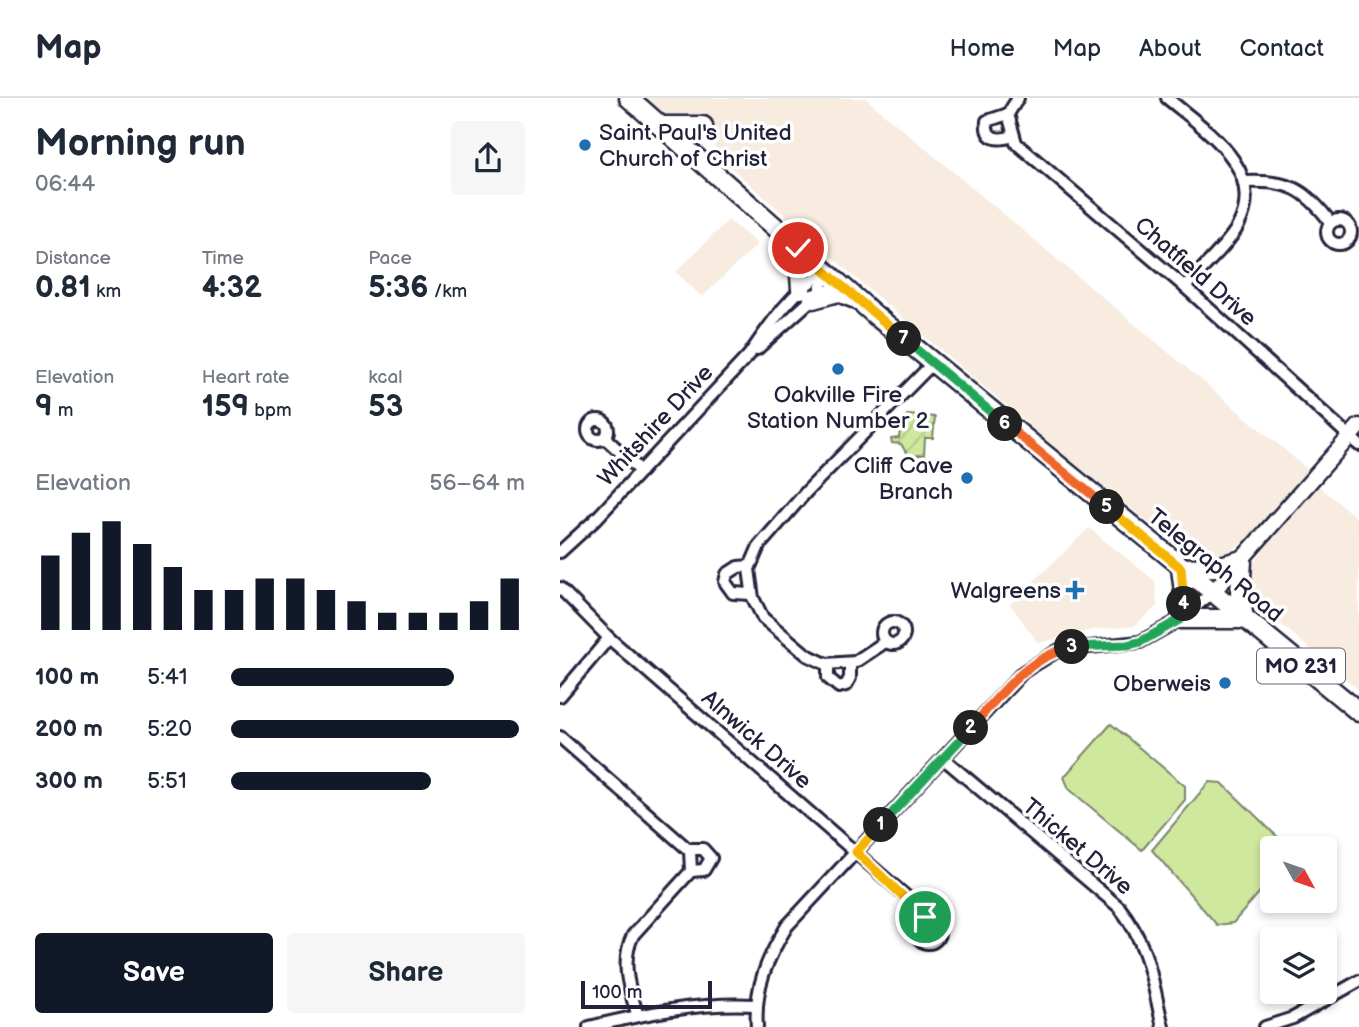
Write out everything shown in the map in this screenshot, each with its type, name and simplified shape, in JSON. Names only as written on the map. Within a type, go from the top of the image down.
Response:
[{"type":"main road","name":"Telegraph Road","points":[[629,98],[856,299],[1359,712]]},
{"type":"main road","points":[[660,126],[703,126]]},
{"type":"main road","points":[[798,248],[807,294],[838,292],[856,299]]},
{"type":"main road","points":[[1242,560],[1240,595],[1244,619],[1181,619],[1184,592],[1181,568],[1217,567],[1242,560]]},
{"type":"street","points":[[1008,114],[1011,131],[998,140],[991,137],[986,130],[987,121],[1008,114],[1018,98]]},
{"type":"street","points":[[1167,98],[1222,144],[1236,163],[1245,182],[1238,226],[1185,287]]},
{"type":"street","name":"Chatfield Drive","points":[[1011,131],[1016,142],[1356,436]]},
{"type":"street","points":[[1245,182],[1285,183],[1304,193],[1331,223]]},
{"type":"street","name":"Whitshire Drive","points":[[560,552],[641,471],[807,294],[819,293],[825,272]]},
{"type":"street","points":[[886,642],[875,652],[850,663],[828,664],[807,655],[763,618],[752,594],[750,566],[759,546],[807,491],[933,363]]},
{"type":"street","points":[[757,1027],[755,1005],[763,971],[787,926],[944,759],[996,699],[1038,661],[1059,650],[1080,645],[1127,645],[1140,642],[1181,619],[1212,593],[1356,436]]},
{"type":"street","points":[[605,438],[641,471]]},
{"type":"street","points":[[750,566],[738,567],[727,575],[725,582],[733,593],[752,594]]},
{"type":"street","name":"Alnwick Drive","points":[[560,588],[609,638],[915,905],[925,921]]},
{"type":"street","points":[[560,696],[609,638]]},
{"type":"street","points":[[828,664],[828,678],[839,687],[846,685],[850,678],[850,663]]},
{"type":"street","points":[[560,737],[689,849],[691,871],[633,935],[628,946],[628,987],[638,1016]]},
{"type":"street","name":"Thicket Drive","points":[[944,759],[1119,907],[1137,930],[1143,946],[1163,1027]]},
{"type":"street","points":[[689,849],[703,849],[711,858],[704,870],[691,871]]},
{"type":"street","points":[[1265,1027],[1294,1023],[1359,981]]},
{"type":"street","points":[[589,1027],[638,1016],[725,1004],[755,1005]]},
{"type":"shaded area","points":[[646,98],[865,98],[1312,473],[1254,533],[1213,563],[1198,562],[1061,452],[858,280],[717,155],[714,147],[718,138],[698,121],[669,118]]},
{"type":"shaded area","points":[[728,220],[758,244],[702,297],[676,272]]},
{"type":"shaded area","points":[[1315,483],[1359,520],[1359,690],[1247,596],[1249,570]]},
{"type":"shaded area","points":[[1089,528],[1155,581],[1157,606],[1134,626],[1092,630],[1038,643],[1010,604]]},
{"type":"green space","points":[[907,415],[935,417],[933,438],[925,438],[924,455],[908,456],[901,444],[892,443],[891,439],[899,438],[900,429],[907,428]]},
{"type":"green space","points":[[1111,724],[1185,786],[1185,800],[1142,850],[1069,789],[1064,777]]},
{"type":"green space","points":[[1209,782],[1222,783],[1277,836],[1260,836],[1260,892],[1233,923],[1217,925],[1152,850]]},
{"type":"place","name":"Saint Paul's United Church of Christ","points":[[585,145]]},
{"type":"place","name":"Oakville Fire Station Number 2","points":[[838,369]]},
{"type":"place","name":"Cliff Cave Branch","points":[[967,478]]},
{"type":"place","name":"Walgreens","points":[[1075,590]]},
{"type":"place","name":"Oberweis","points":[[1225,683]]},
{"type":"route","points":[[798,248],[969,394],[1181,568],[1184,604],[1181,619],[1140,642],[1117,646],[1080,645],[1059,650],[1038,661],[996,699],[944,759],[856,852],[925,917]]}]
